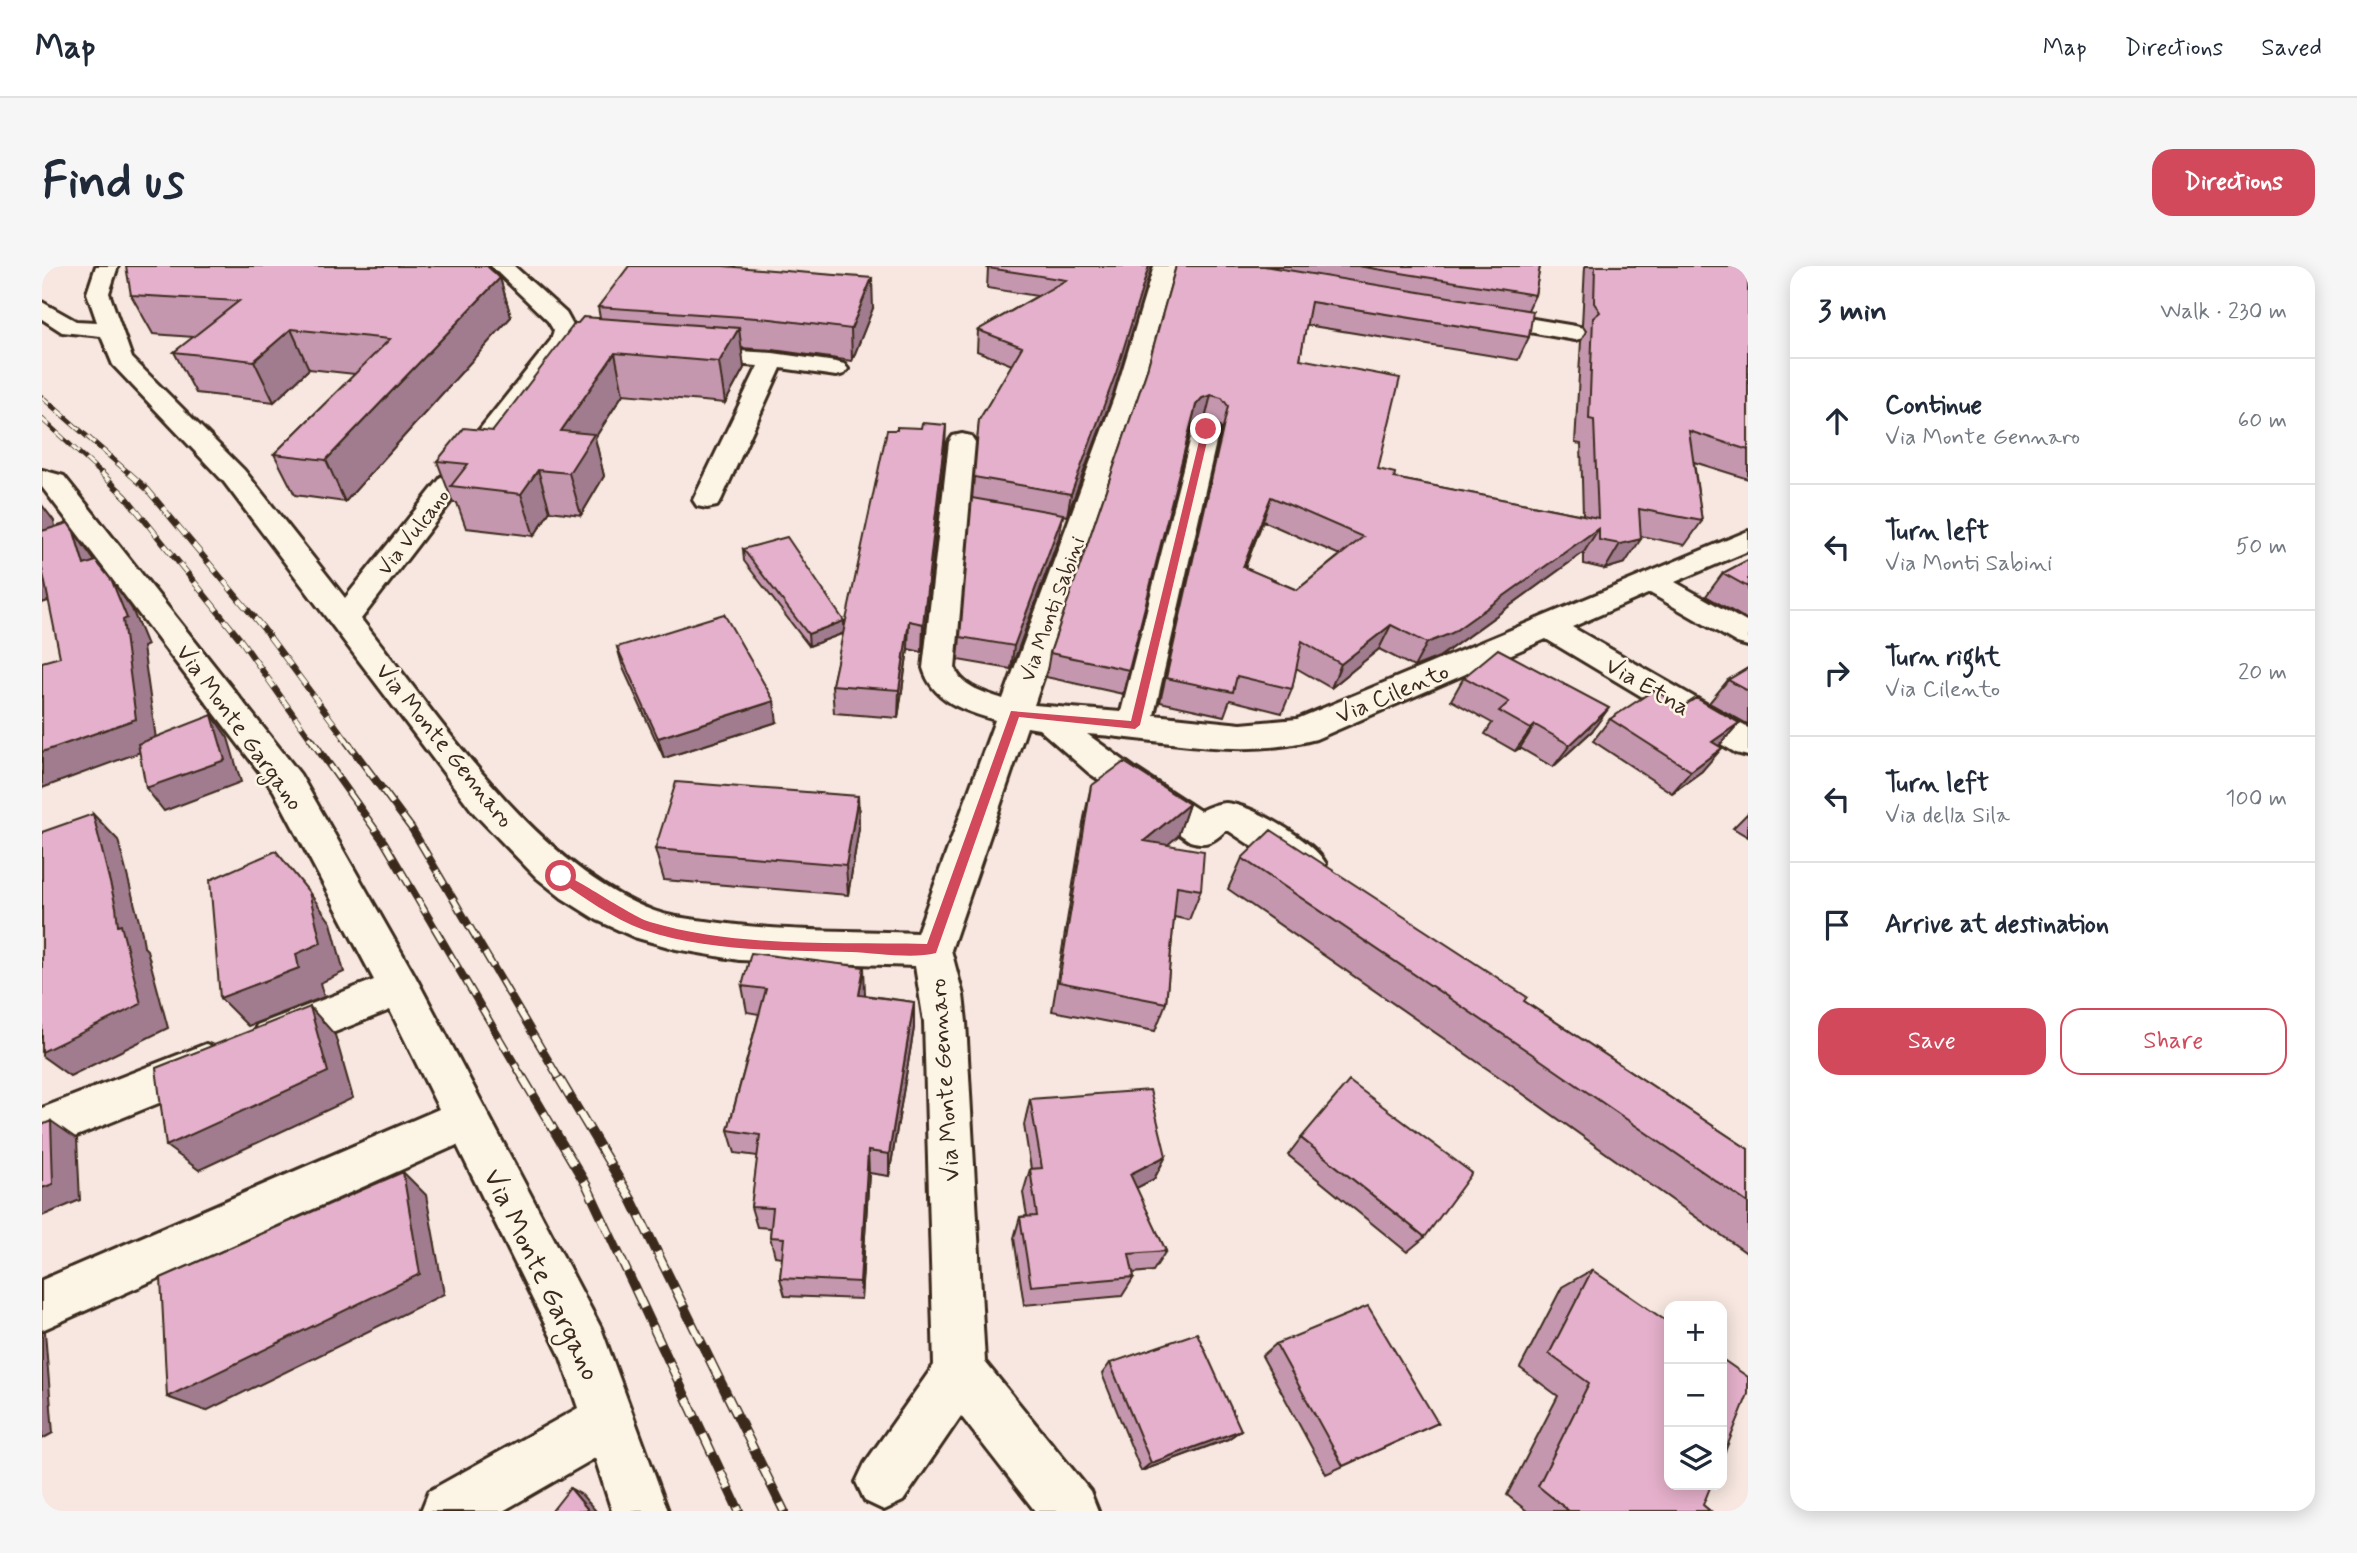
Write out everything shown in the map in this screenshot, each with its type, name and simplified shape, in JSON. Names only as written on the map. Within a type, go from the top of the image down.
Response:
[{"type":"street","name":"Via Vulcano","points":[[345,619],[573,346],[558,318],[502,266]]},
{"type":"street","name":"Via Monti Sabini","points":[[932,950],[1031,715],[1068,526],[1127,395],[1179,267]]},
{"type":"street","name":"Via Monte Gennaro","points":[[103,279],[111,330],[121,360],[234,476],[487,803],[550,867],[611,909],[648,926],[705,939],[761,944],[932,950],[945,1022],[960,1373]]},
{"type":"street","points":[[42,309],[70,327],[111,330]]},
{"type":"street","points":[[1452,313],[1575,333]]},
{"type":"street","points":[[666,353],[773,360],[836,369]]},
{"type":"street","points":[[707,500],[773,360]]},
{"type":"street","points":[[1135,725],[1206,429]]},
{"type":"street","points":[[962,442],[968,509],[938,658],[941,676],[951,690],[1031,715],[1203,831],[1216,818],[1239,820],[1334,883]]},
{"type":"street","name":"Via Monte Gargano","points":[[48,480],[287,783],[400,988],[583,1346],[640,1511]]},
{"type":"street","name":"Via Cilento","points":[[1031,715],[1235,737],[1289,734],[1549,627],[1748,540]]},
{"type":"street","points":[[1652,582],[1748,636]]},
{"type":"street","name":"Via Etna","points":[[1549,627],[1748,744]]},
{"type":"street","points":[[42,1129],[400,988]]},
{"type":"street","points":[[42,1305],[467,1119]]},
{"type":"street","points":[[884,1482],[960,1373],[1070,1511]]},
{"type":"street","points":[[449,1511],[609,1420]]},
{"type":"building","points":[[126,266],[487,266],[500,278],[326,460],[274,454],[390,339],[291,329],[254,361],[174,352],[239,301],[131,295]]},
{"type":"building","points":[[629,266],[723,266],[872,278],[851,329],[771,319],[598,307]]},
{"type":"building","points":[[1149,266],[1116,373],[1071,494],[974,477],[979,420],[1022,347],[978,330],[1066,280],[988,268]]},
{"type":"building","points":[[1176,266],[1264,266],[1533,311],[1529,337],[1311,302],[1300,359],[1400,378],[1378,469],[1395,473],[1394,478],[1598,518],[1594,420],[1589,419],[1593,318],[1600,312],[1594,303],[1595,266],[1748,266],[1748,450],[1689,431],[1702,521],[1639,509],[1641,539],[1620,544],[1599,540],[1599,528],[1452,633],[1427,643],[1391,625],[1341,664],[1302,641],[1292,689],[1237,676],[1233,692],[1166,678],[1228,406],[1222,398],[1211,395],[1202,398],[1196,405],[1129,670],[1050,653],[1146,373]],"holes":[[[1271,497],[1363,537],[1297,590],[1243,567]]]},
{"type":"building","points":[[1358,266],[1540,266],[1535,295]]},
{"type":"building","points":[[583,317],[739,328],[719,362],[615,353],[561,431],[594,434],[569,473],[538,470],[521,494],[451,486],[468,464],[437,461],[464,428],[493,431],[575,323]]},
{"type":"building","points":[[922,423],[946,425],[923,624],[909,621],[899,690],[832,685],[887,430],[897,430],[897,427],[921,428]]},
{"type":"building","points":[[972,498],[1063,514],[1014,646],[960,637]]},
{"type":"building","points":[[68,523],[74,532],[84,565],[96,561],[112,581],[127,618],[123,620],[136,719],[42,752],[42,662],[60,657],[42,568],[42,531]]},
{"type":"building","points":[[787,537],[844,621],[808,634],[743,549]]},
{"type":"building","points":[[1748,560],[1748,587],[1723,573]]},
{"type":"building","points":[[724,614],[774,701],[658,738],[617,647]]},
{"type":"building","points":[[1498,649],[1609,708],[1570,745],[1535,725],[1531,729],[1499,711],[1509,702],[1464,677]]},
{"type":"building","points":[[1748,668],[1748,691],[1728,680]]},
{"type":"building","points":[[1654,690],[1682,707],[1696,698],[1739,723],[1712,742],[1722,748],[1691,771],[1610,719]]},
{"type":"building","points":[[212,715],[225,760],[146,788],[138,744]]},
{"type":"building","points":[[1124,762],[1189,804],[1144,841],[1204,851],[1201,890],[1177,886],[1166,1003],[1059,982],[1091,786]]},
{"type":"building","points":[[676,782],[858,796],[846,865],[655,849]]},
{"type":"building","points":[[93,814],[116,907],[118,926],[121,925],[141,1004],[42,1052],[42,832]]},
{"type":"building","points":[[1271,830],[1527,997],[1524,1001],[1748,1149],[1748,1203],[1242,858]]},
{"type":"building","points":[[276,851],[309,892],[321,943],[296,954],[299,968],[220,998],[210,880]]},
{"type":"building","points":[[751,953],[864,967],[859,995],[914,1002],[889,1154],[868,1151],[860,1282],[780,1278],[784,1238],[770,1237],[773,1208],[751,1207],[760,1135],[728,1130],[766,989],[742,986]]},
{"type":"building","points":[[310,1007],[328,1072],[166,1146],[156,1068]]},
{"type":"building","points":[[1349,1081],[1472,1173],[1425,1237],[1301,1138]]},
{"type":"building","points":[[1150,1090],[1166,1156],[1130,1174],[1166,1251],[1129,1254],[1134,1277],[1031,1286],[1020,1217],[1037,1216],[1030,1169],[1042,1168],[1030,1099]]},
{"type":"building","points":[[51,1121],[53,1184],[42,1188],[42,1125]]},
{"type":"building","points":[[403,1172],[420,1274],[167,1397],[161,1278]]},
{"type":"building","points":[[1592,1270],[1664,1320],[1664,1490],[1709,1490],[1703,1505],[1710,1511],[1569,1511],[1538,1486],[1589,1383],[1549,1354]]},
{"type":"building","points":[[1368,1306],[1438,1423],[1343,1466],[1276,1344]]},
{"type":"building","points":[[1197,1333],[1241,1430],[1151,1463],[1110,1363]]},
{"type":"building","points":[[1727,1362],[1748,1377],[1748,1394],[1727,1446]]},
{"type":"building","points":[[570,1488],[589,1511],[552,1511]]},
{"type":"railway","points":[[42,397],[131,475]]},
{"type":"railway","points":[[42,419],[103,475]]},
{"type":"railway","points":[[101,473],[126,497],[240,639],[312,741]]},
{"type":"railway","points":[[129,473],[147,489],[263,628],[347,741]]},
{"type":"railway","points":[[311,739],[384,842],[524,1080]]},
{"type":"railway","points":[[345,739],[412,829],[560,1080]]},
{"type":"railway","points":[[523,1078],[587,1186],[739,1511]]},
{"type":"railway","points":[[559,1078],[631,1199],[784,1511]]},
{"type":"route","points":[[561,876],[630,919],[648,926],[705,939],[773,945],[932,950],[1015,714],[1135,725],[1206,429]]}]
